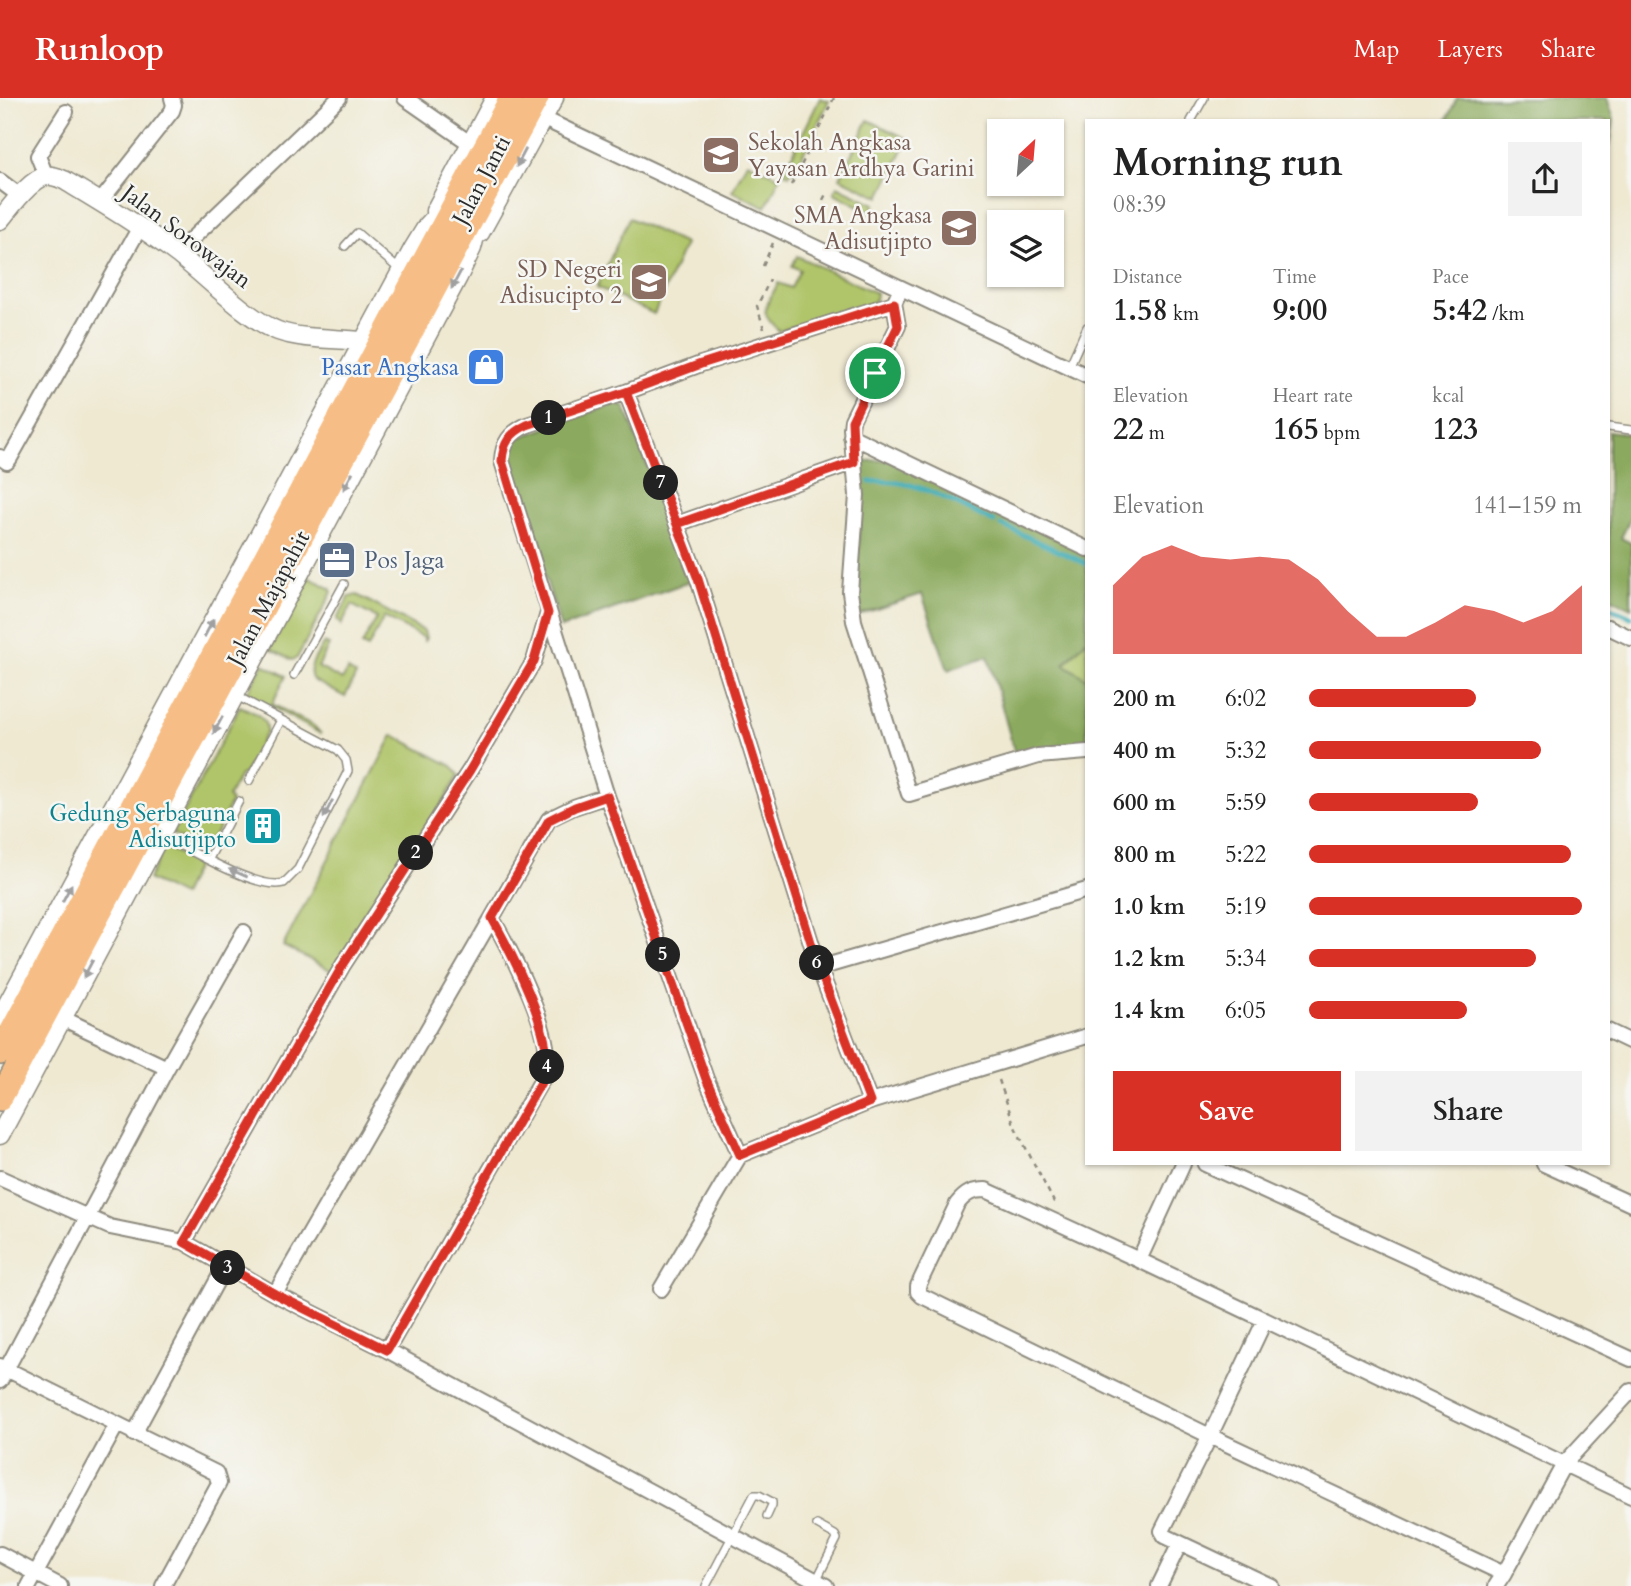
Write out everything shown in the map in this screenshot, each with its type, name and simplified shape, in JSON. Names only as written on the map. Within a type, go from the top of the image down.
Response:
[{"type":"highway","name":"Jalan Majapahit","points":[[0,1099],[102,925],[376,412],[475,189],[511,98]]},
{"type":"highway","name":"Jalan Majapahit","points":[[0,1053],[271,529],[475,189],[539,108]]},
{"type":"street","points":[[100,202],[172,111],[172,98]]},
{"type":"street","points":[[177,253],[339,98]]},
{"type":"street","points":[[404,98],[471,144]]},
{"type":"street","name":"Jalan Janti","points":[[427,226],[495,98]]},
{"type":"street","name":"Jalan Janti","points":[[472,248],[539,108],[554,98]]},
{"type":"street","points":[[539,108],[897,296],[1085,375]]},
{"type":"street","points":[[0,220],[20,196],[46,176],[38,156],[66,113]]},
{"type":"street","name":"Jalan Sorowajan","points":[[46,176],[64,180],[140,227],[177,253],[258,320],[275,330],[290,334],[363,341]]},
{"type":"street","points":[[0,181],[20,196]]},
{"type":"street","points":[[0,1018],[271,529],[363,341],[401,271],[427,226],[475,189]]},
{"type":"street","points":[[0,1135],[62,1018],[102,925],[160,835],[235,695],[376,412],[472,248],[475,189]]},
{"type":"street","points":[[0,457],[7,462],[10,458],[140,227]]},
{"type":"street","points":[[740,1155],[706,1079],[607,796],[502,461],[503,450],[508,439],[518,429],[527,425],[897,296]]},
{"type":"street","points":[[897,296],[898,326],[852,421],[857,495],[850,592],[851,607],[909,794],[1038,756],[1085,751]]},
{"type":"street","points":[[626,392],[698,579],[819,968],[870,1102]]},
{"type":"street","points":[[852,436],[1085,548]]},
{"type":"street","points":[[677,524],[854,462]]},
{"type":"street","points":[[184,1242],[343,965],[470,770],[534,661],[548,613]]},
{"type":"street","points":[[1610,628],[1631,638]]},
{"type":"street","points":[[275,1294],[549,820],[607,796]]},
{"type":"street","points":[[819,968],[1085,891]]},
{"type":"street","points":[[387,1350],[547,1072],[549,1058],[525,981],[492,918]]},
{"type":"street","points":[[163,1586],[219,1483],[216,1473],[2,1372],[244,932]]},
{"type":"street","points":[[62,1018],[167,1068]]},
{"type":"street","points":[[1610,1032],[1631,1042]]},
{"type":"street","points":[[661,1289],[740,1155],[870,1102],[1085,1037]]},
{"type":"street","points":[[1139,1260],[1183,1165]]},
{"type":"street","points":[[1207,1165],[1631,1359]]},
{"type":"street","points":[[1546,1165],[1631,1204]]},
{"type":"street","points":[[0,1178],[110,1227],[184,1242],[275,1294],[387,1350],[821,1583]]},
{"type":"street","points":[[1631,1391],[1564,1464],[1500,1580],[922,1296],[918,1286],[957,1204],[965,1194],[986,1190],[1066,1225],[1265,1320],[1564,1464],[1631,1496]]},
{"type":"street","points":[[134,1434],[225,1266]]},
{"type":"street","points":[[1265,1320],[1162,1531],[1165,1536],[1270,1586]]},
{"type":"street","points":[[33,1580],[116,1426]]},
{"type":"street","points":[[1159,1586],[1180,1543]]},
{"type":"street","points":[[0,1554],[33,1580],[60,1586]]},
{"type":"lane","points":[[1192,119],[1204,98]]},
{"type":"lane","points":[[345,246],[356,233],[401,271]]},
{"type":"lane","points":[[1068,368],[1085,331]]},
{"type":"lane","points":[[1610,428],[1631,430]]},
{"type":"lane","points":[[294,675],[344,583]]},
{"type":"lane","points":[[160,835],[272,885],[284,883],[298,869],[348,771],[348,765],[338,750],[235,695]]},
{"type":"lane","points":[[249,781],[281,720]]},
{"type":"lane","points":[[209,859],[239,801]]},
{"type":"lane","points":[[706,1586],[754,1495],[772,1502],[767,1516]]},
{"type":"lane","points":[[817,1525],[835,1535],[837,1539],[821,1583]]},
{"type":"path","points":[[791,185],[834,98]]},
{"type":"path","points":[[823,200],[826,194]]},
{"type":"path","points":[[871,223],[873,218]]},
{"type":"path","points":[[763,266],[774,243]]},
{"type":"path","points":[[768,343],[757,306],[770,281]]},
{"type":"path","points":[[995,1063],[1000,1087],[1015,1127],[1066,1225]]},
{"type":"green space","points":[[820,98],[829,101],[794,172],[791,171],[789,175],[784,172]]},
{"type":"green space","points":[[1457,98],[1607,98],[1614,118],[1610,145],[1610,119],[1447,119]]},
{"type":"green space","points":[[868,120],[908,139],[880,197],[840,178]]},
{"type":"green space","points":[[747,162],[780,177],[766,207],[732,191]]},
{"type":"green space","points":[[837,186],[875,204],[871,212],[834,193]]},
{"type":"green space","points":[[629,218],[685,244],[654,314],[597,287]]},
{"type":"green space","points":[[797,256],[876,293],[875,300],[869,305],[779,331],[768,318],[767,304],[778,283],[791,288],[800,270],[792,266]]},
{"type":"green space","points":[[614,404],[625,407],[691,581],[561,628],[508,456],[515,441],[521,437]]},
{"type":"green space","points":[[1610,431],[1631,434],[1631,517],[1621,538],[1631,543],[1631,608],[1610,598]]},
{"type":"green space","points":[[888,460],[1085,552],[1085,641],[1064,664],[1085,678],[1085,748],[1016,758],[988,656],[948,670],[922,594],[859,615],[856,594],[862,470],[866,461]]},
{"type":"green space","points":[[308,577],[330,588],[332,592],[297,658],[292,660],[270,649]]},
{"type":"green space","points":[[357,595],[424,631],[426,638],[424,642],[424,638],[384,617],[368,648],[362,645],[377,618],[352,605],[341,625],[337,619],[349,597]]},
{"type":"green space","points":[[1085,641],[1085,678],[1064,665]]},
{"type":"green space","points":[[324,643],[329,645],[318,667],[342,680],[348,670],[356,675],[345,697],[313,680],[311,676],[313,662]]},
{"type":"green space","points":[[263,664],[286,676],[272,704],[314,726],[321,734],[247,693]]},
{"type":"green space","points":[[240,706],[262,718],[266,732],[245,773],[240,775],[228,797],[231,802],[215,835],[204,844],[191,844],[172,834]]},
{"type":"green space","points":[[393,735],[452,766],[459,775],[342,976],[283,946]]},
{"type":"green space","points":[[165,847],[192,860],[196,866],[182,896],[148,879]]},
{"type":"waterway","points":[[870,482],[886,481],[918,487],[994,522]]},
{"type":"waterway","points":[[1001,525],[1085,563]]},
{"type":"waterway","points":[[1610,608],[1631,617]]},
{"type":"place","name":"Sekolah Angkasa Yayasan Ardhya Garini","points":[[721,155]]},
{"type":"place","name":"SMA Angkasa Adisutjipto","points":[[959,228]]},
{"type":"place","name":"SD Negeri Adisucipto 2","points":[[649,282]]},
{"type":"place","name":"Pasar Angkasa","points":[[486,367]]},
{"type":"place","name":"Pos Jaga","points":[[337,560]]},
{"type":"place","name":"Gedung Serbaguna Adisutjipto","points":[[263,826]]},
{"type":"route","points":[[875,373],[852,421],[854,462],[677,524],[626,392],[527,425],[518,429],[508,439],[502,461],[548,613],[534,661],[470,770],[343,965],[184,1242],[275,1294],[387,1350],[547,1072],[549,1058],[525,981],[492,918],[549,820],[607,796],[706,1079],[740,1155],[870,1102],[819,968],[698,579],[626,392],[701,364],[894,303],[898,326],[875,373]]}]
